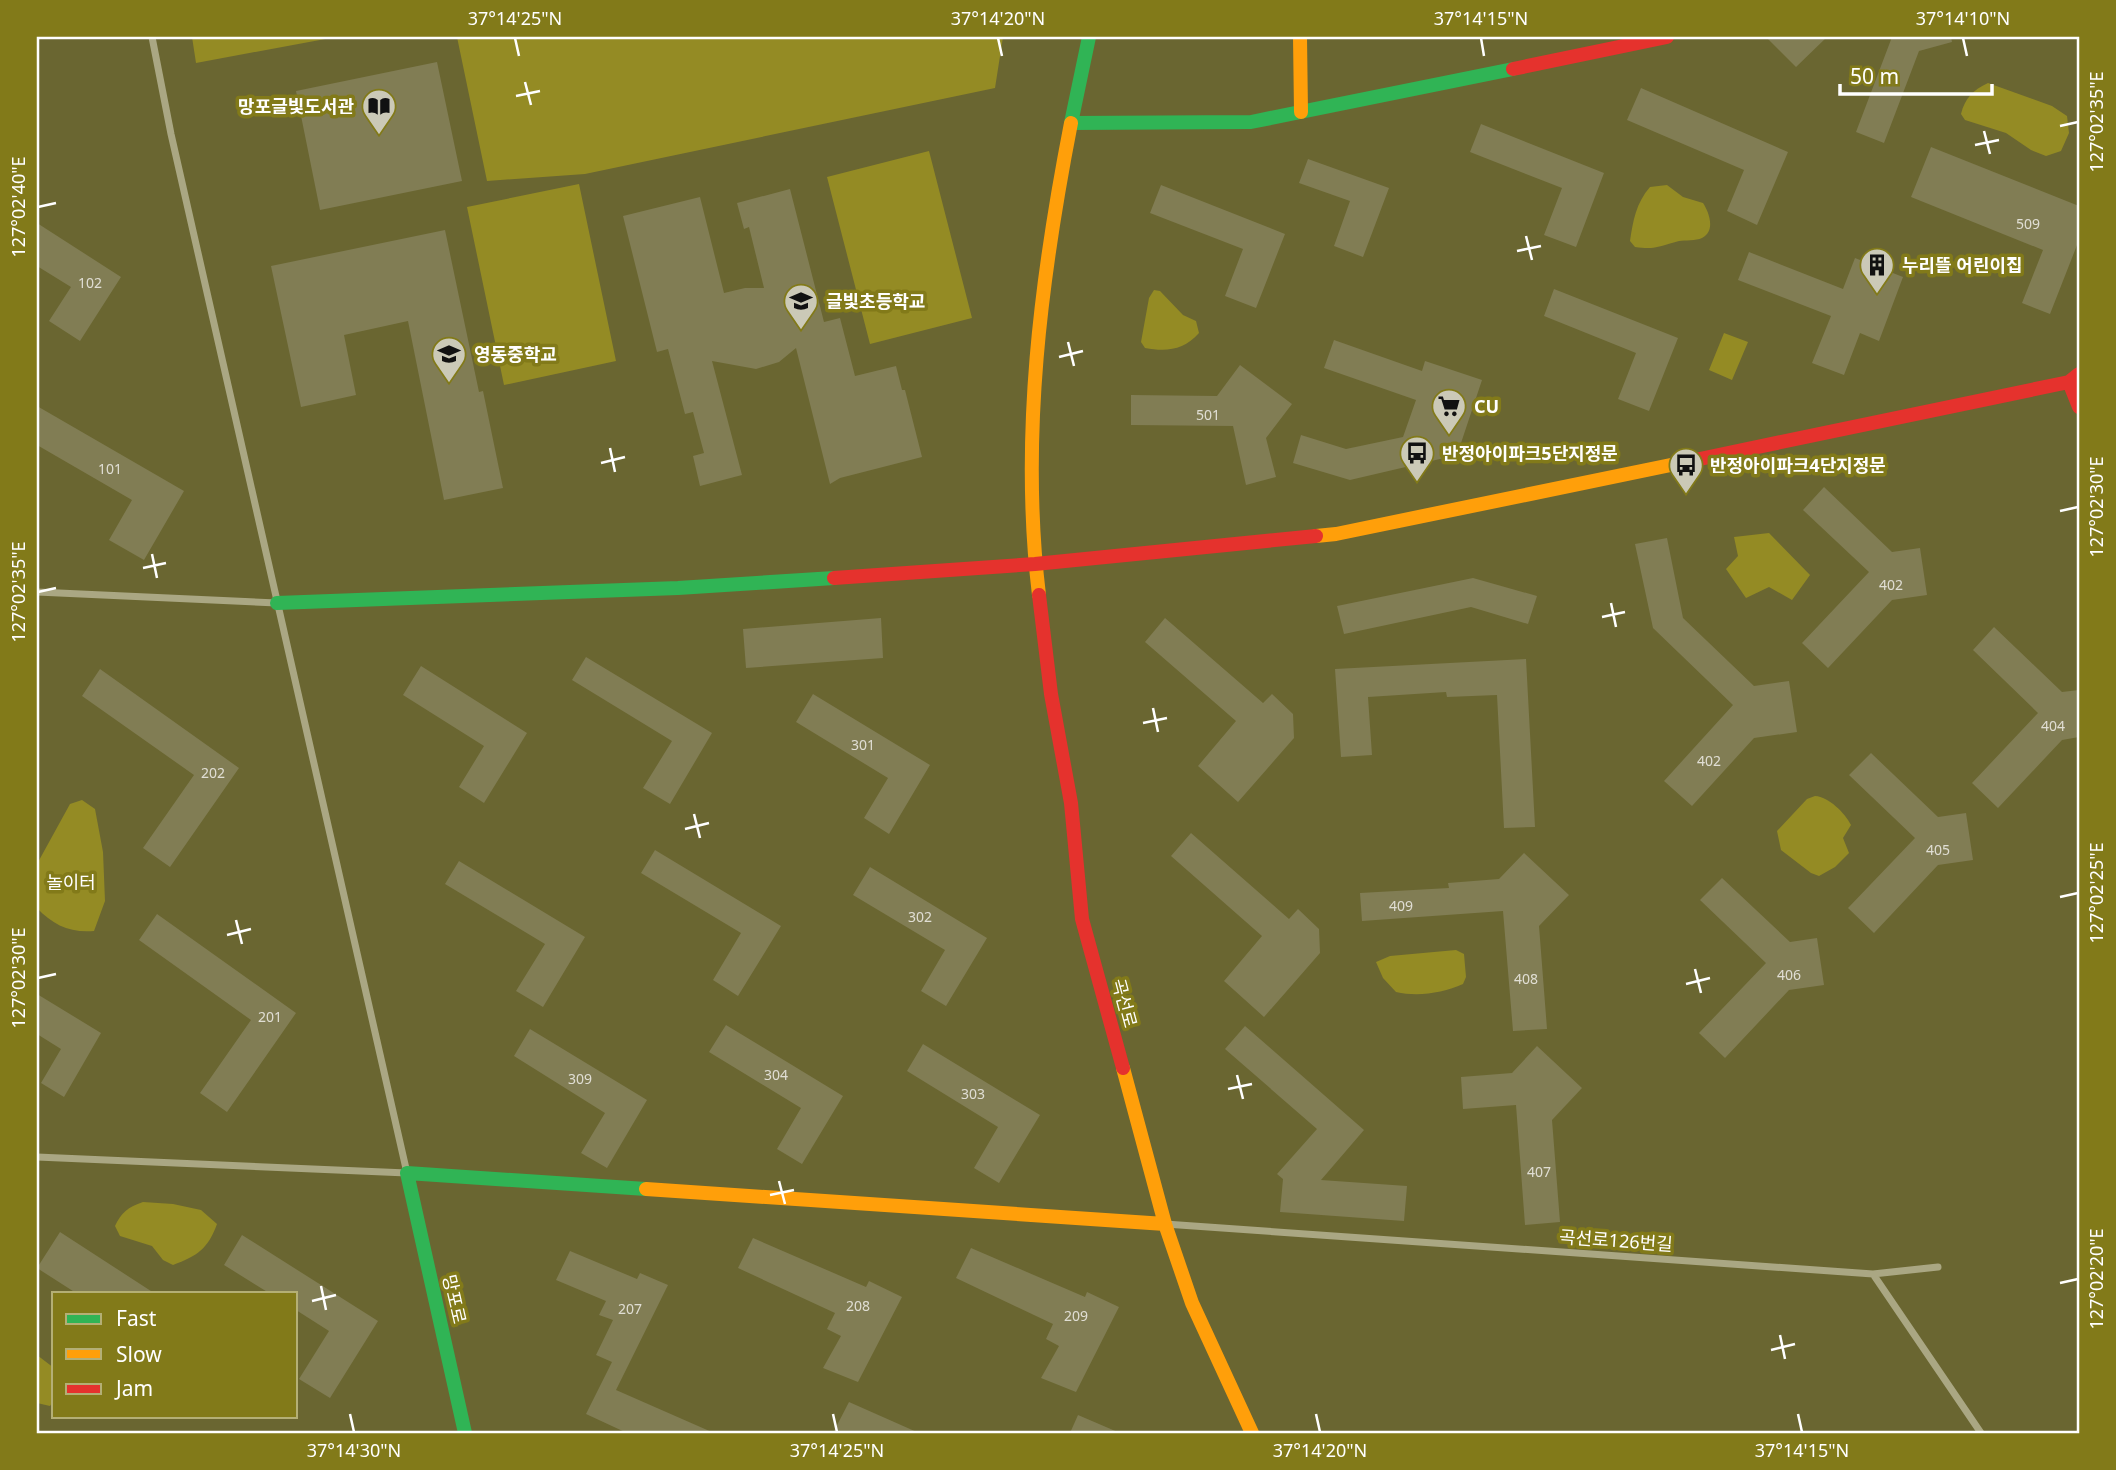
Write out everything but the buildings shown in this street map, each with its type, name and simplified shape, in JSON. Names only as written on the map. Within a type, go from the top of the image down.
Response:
[{"type":"street","points":[[152,37],[171,134],[407,1173]]},
{"type":"street","name":"곡선로","points":[[1088,37],[1055,205],[1037,349],[1031,455],[1035,564],[1051,694],[1071,803],[1082,919],[1165,1224],[1192,1303],[1252,1433]]},
{"type":"street","points":[[1300,37],[1301,112]]},
{"type":"street","points":[[1071,123],[1251,122],[1639,39],[1667,37]]},
{"type":"street","points":[[37,592],[277,603],[678,588],[1035,564],[1336,534],[2074,378],[2079,407]]},
{"type":"street","points":[[37,1157],[407,1173],[1165,1224]]},
{"type":"street","name":"망포로","points":[[407,1173],[465,1433]]},
{"type":"street","name":"곡선로126번길","points":[[1165,1224],[1873,1274],[1938,1267]]},
{"type":"street","points":[[1873,1274],[1981,1433]]},
{"type":"green space","points":[[192,37],[336,37],[196,63]]},
{"type":"green space","points":[[457,37],[1003,37],[995,88],[585,174],[487,181]]},
{"type":"green space","points":[[1988,83],[2052,106],[2067,116],[2069,133],[2061,151],[2046,156],[2031,150],[2006,133],[1965,120],[1961,114],[1967,99]]},
{"type":"green space","points":[[929,151],[972,318],[870,344],[827,177]]},
{"type":"green space","points":[[579,184],[616,361],[504,385],[467,207]]},
{"type":"green space","points":[[1667,185],[1683,197],[1703,203],[1709,216],[1709,231],[1697,240],[1679,241],[1653,248],[1635,247],[1630,241],[1641,199],[1650,187]]},
{"type":"green space","points":[[1154,290],[1160,291],[1183,315],[1196,321],[1199,333],[1193,339],[1175,348],[1145,348],[1141,342],[1149,298]]},
{"type":"green space","points":[[1724,333],[1748,342],[1732,380],[1709,370]]},
{"type":"green space","points":[[1769,533],[1810,575],[1792,600],[1769,587],[1746,598],[1726,569],[1738,556],[1734,537]]},
{"type":"green space","points":[[1815,796],[1836,806],[1851,825],[1843,838],[1849,853],[1835,867],[1819,876],[1781,850],[1777,831],[1807,799]]},
{"type":"green space","name":"놀이터","points":[[82,800],[95,809],[103,852],[105,901],[94,931],[77,931],[62,927],[37,908],[37,864],[70,804]]},
{"type":"green space","points":[[1456,950],[1464,954],[1466,977],[1463,984],[1430,993],[1396,992],[1383,978],[1376,962],[1390,956]]},
{"type":"green space","points":[[143,1202],[173,1204],[201,1210],[217,1224],[210,1240],[201,1250],[173,1265],[163,1260],[152,1246],[120,1236],[115,1226],[126,1211]]},
{"type":"green space","points":[[37,1355],[52,1366],[52,1403],[50,1406],[37,1403]]},
{"type":"traffic: fast","points":[[1089,37],[1071,123],[1251,122],[1513,69]]},
{"type":"traffic: fast","points":[[277,603],[678,588],[834,578]]},
{"type":"traffic: fast","points":[[465,1433],[407,1173],[646,1189]]},
{"type":"traffic: slow","points":[[1300,37],[1301,112]]},
{"type":"traffic: slow","points":[[1039,595],[1032,477],[1033,417],[1043,299],[1071,123]]},
{"type":"traffic: slow","points":[[1316,536],[1695,460]]},
{"type":"traffic: slow","points":[[1123,1068],[1165,1224],[1192,1303],[1252,1433]]},
{"type":"traffic: slow","points":[[646,1189],[1165,1224]]},
{"type":"traffic: jam","points":[[1513,69],[1667,37]]},
{"type":"traffic: jam","points":[[1695,460],[2069,382],[2079,374]]},
{"type":"traffic: jam","points":[[2069,382],[2079,407]]},
{"type":"traffic: jam","points":[[834,578],[1035,564],[1316,536]]},
{"type":"traffic: jam","points":[[1039,595],[1051,694],[1071,803],[1082,919],[1123,1068]]},
{"type":"place","name":"망포글빛도서관","points":[[379,136]]},
{"type":"place","name":"누리뜰 어린이집","points":[[1877,295]]},
{"type":"place","name":"글빛초등학교","points":[[801,331]]},
{"type":"place","name":"영동중학교","points":[[449,384]]},
{"type":"place","name":"CU","points":[[1449,436]]},
{"type":"place","name":"반정아이파크5단지정문","points":[[1417,483]]},
{"type":"place","name":"반정아이파크4단지정문","points":[[1686,495]]}]
